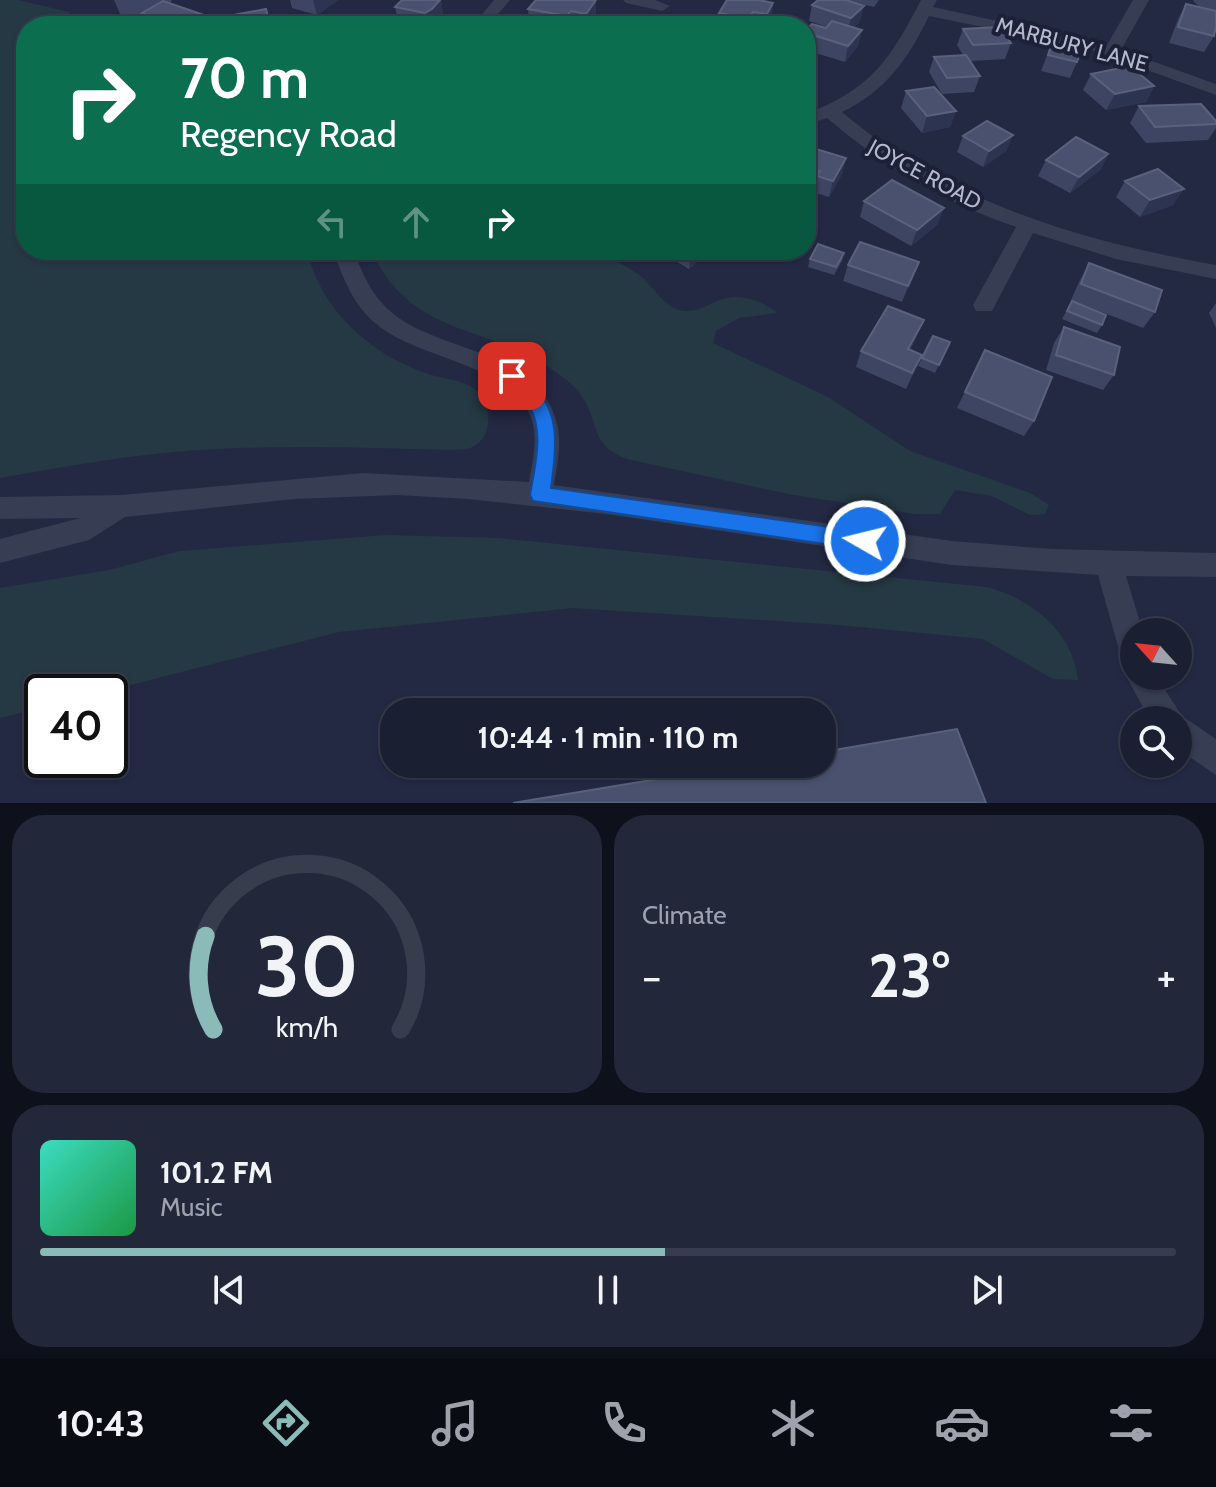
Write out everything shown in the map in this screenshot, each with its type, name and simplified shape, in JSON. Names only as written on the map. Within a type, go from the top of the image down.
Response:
[{"type":"street","points":[[488,16],[502,0]]},
{"type":"street","points":[[631,0],[662,6]]},
{"type":"street","points":[[1112,51],[1141,0]]},
{"type":"street","points":[[816,117],[871,90],[887,75],[927,5]]},
{"type":"street","name":"MARBURY LANE","points":[[927,5],[1112,51],[1216,90]]},
{"type":"street","name":"JOYCE ROAD","points":[[831,112],[863,141],[893,161],[927,180],[1028,223],[1135,256],[1216,272]]},
{"type":"street","points":[[984,305],[1028,223]]},
{"type":"street","points":[[346,260],[354,285],[385,320],[415,339],[512,376],[534,397],[544,419],[546,437],[540,495]]},
{"type":"street","points":[[0,508],[32,503],[119,507],[270,488],[398,484],[540,495],[955,554],[1108,563],[1216,565]]},
{"type":"street","points":[[0,551],[80,532],[119,507]]},
{"type":"street","points":[[1108,563],[1124,618]]},
{"type":"street","points":[[1192,741],[1216,759]]},
{"type":"shaded area","points":[[0,0],[18,0],[69,12],[71,16],[16,16],[16,260],[310,260],[335,310],[366,341],[425,373],[467,384],[479,393],[487,409],[484,436],[468,449],[306,447],[192,451],[109,460],[0,478]]},
{"type":"shaded area","points":[[377,260],[612,260],[637,273],[678,310],[694,310],[735,297],[758,302],[777,313],[739,318],[716,331],[713,343],[828,397],[910,451],[1030,493],[1049,505],[1045,514],[1030,515],[992,496],[955,490],[940,514],[915,514],[788,494],[627,459],[601,441],[583,398],[551,369],[525,354],[428,314],[406,299],[387,278]]},
{"type":"shaded area","points":[[386,535],[498,538],[986,587],[1019,599],[1059,632],[1068,647],[1078,680],[1053,679],[983,639],[840,625],[573,608],[339,632],[128,686],[128,674],[24,674],[24,712],[0,718],[0,588],[109,570],[180,551]]},
{"type":"building","points":[[402,0],[440,0],[425,13],[395,7]]},
{"type":"building","points":[[536,0],[596,0],[586,14],[571,11],[567,16],[528,9]]},
{"type":"building","points":[[727,0],[773,3],[767,14],[753,12],[750,16],[737,16],[719,13]]},
{"type":"building","points":[[818,0],[846,0],[864,6],[851,18],[812,5]]},
{"type":"building","points":[[163,1],[204,15],[150,16],[142,13]]},
{"type":"building","points":[[1186,4],[1216,11],[1214,36],[1178,27]]},
{"type":"building","points":[[266,9],[268,16],[228,16]]},
{"type":"building","points":[[832,21],[862,30],[848,46],[816,36],[816,25],[826,28]]},
{"type":"building","points":[[1000,27],[1011,43],[973,45],[963,29]]},
{"type":"building","points":[[1053,40],[1082,47],[1077,62],[1048,55]]},
{"type":"building","points":[[966,55],[980,76],[947,78],[934,57]]},
{"type":"building","points":[[1130,66],[1154,86],[1115,94],[1091,74]]},
{"type":"building","points":[[934,87],[956,111],[927,116],[906,91]]},
{"type":"building","points":[[1201,104],[1216,124],[1155,127],[1139,106]]},
{"type":"building","points":[[987,121],[1013,135],[989,151],[963,136]]},
{"type":"building","points":[[1076,137],[1108,154],[1079,177],[1046,160]]},
{"type":"building","points":[[816,149],[846,158],[833,181],[817,176],[820,171],[816,170]]},
{"type":"building","points":[[1158,169],[1184,189],[1150,200],[1125,181]]},
{"type":"building","points":[[892,180],[944,208],[917,230],[864,201]]},
{"type":"building","points":[[860,242],[919,262],[908,286],[848,265]]},
{"type":"building","points":[[818,244],[844,253],[836,267],[813,260],[816,260]]},
{"type":"building","points":[[1089,263],[1162,290],[1155,312],[1081,284]]},
{"type":"building","points":[[1072,301],[1106,315],[1102,325],[1067,311]]},
{"type":"building","points":[[888,306],[924,320],[908,349],[922,355],[912,373],[861,351]]},
{"type":"building","points":[[1064,327],[1120,347],[1114,375],[1056,355]]},
{"type":"building","points":[[933,336],[950,342],[939,365],[922,358]]},
{"type":"building","points":[[985,350],[1052,377],[1034,421],[965,392]]},
{"type":"building","points":[[957,729],[986,803],[513,803],[664,778],[836,778],[836,750]]},
{"type":"route","points":[[512,376],[534,397],[544,419],[546,454],[540,495],[865,541]]}]
